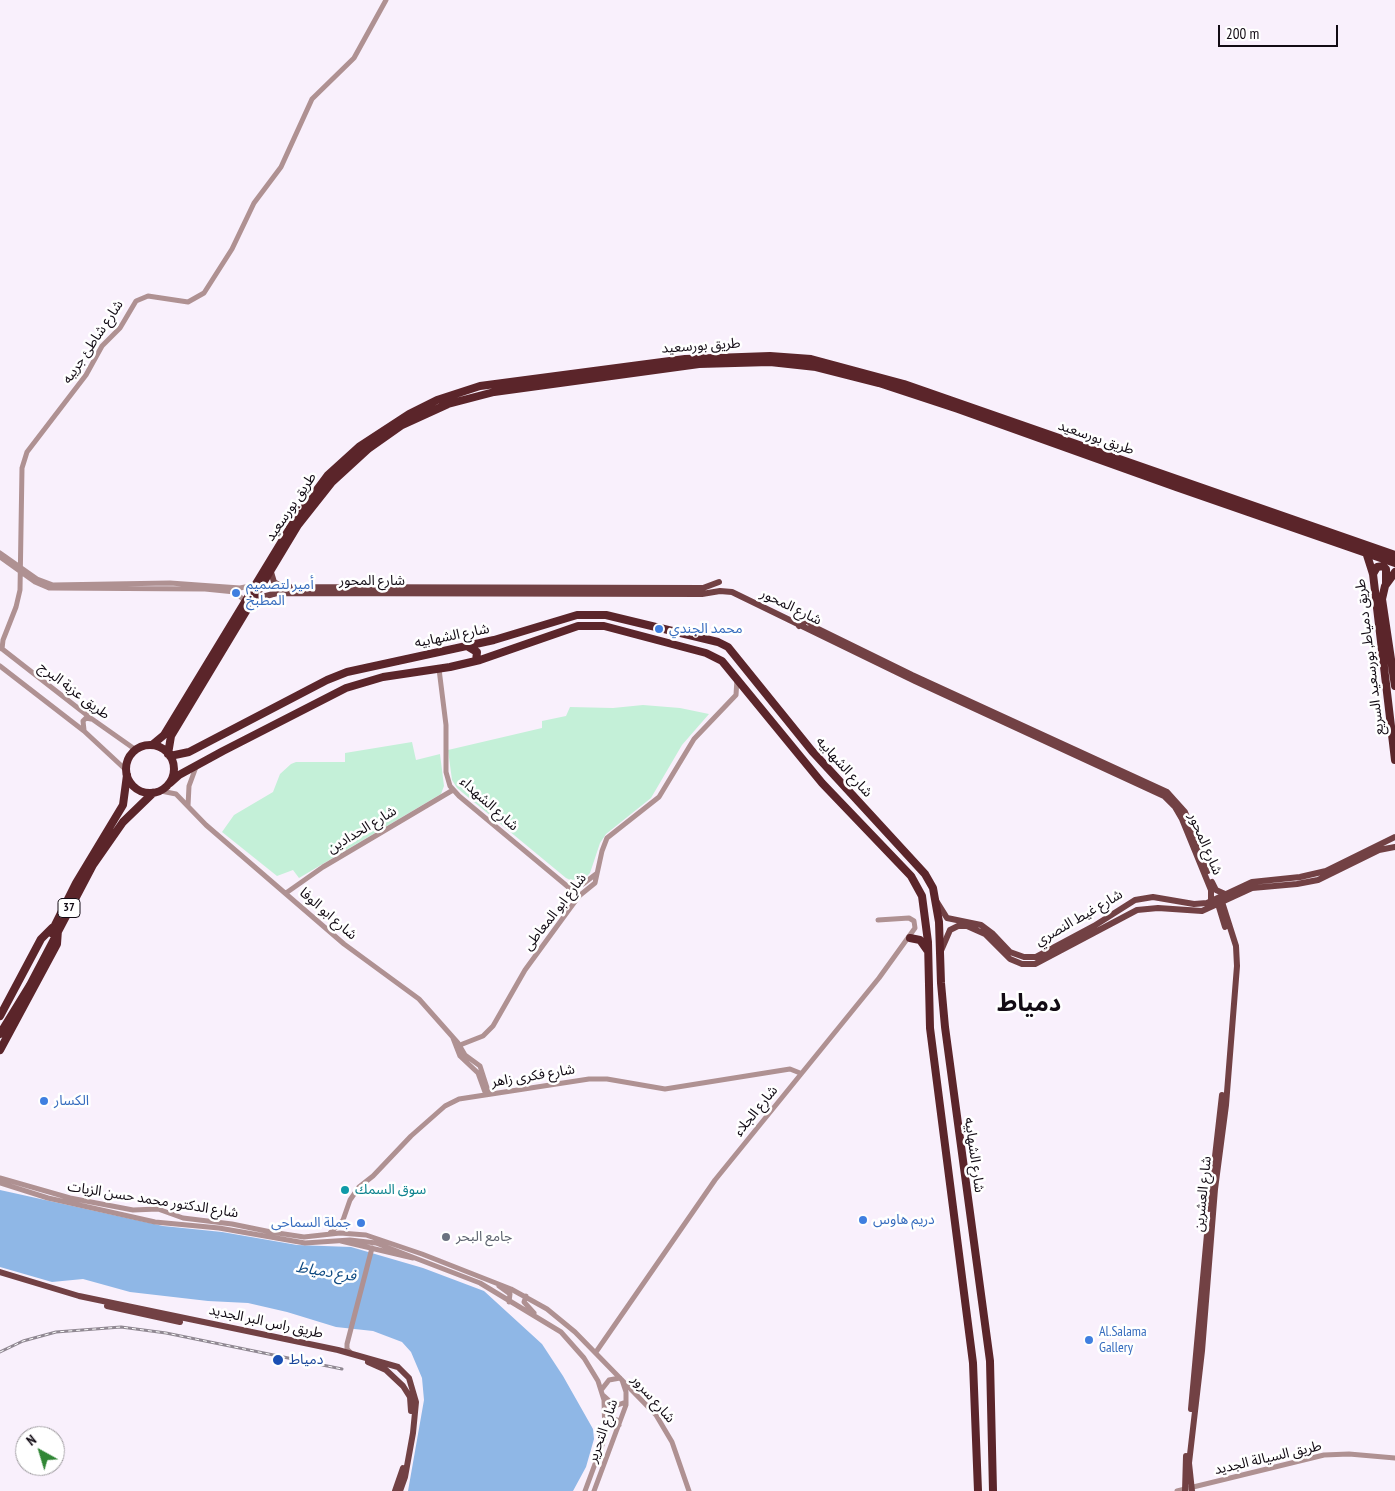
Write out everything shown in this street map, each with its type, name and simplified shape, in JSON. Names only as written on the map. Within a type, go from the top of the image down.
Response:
[{"type":"highway","name":"طريق بورسعيد","points":[[219,650],[245,601],[300,510],[324,485],[395,430],[466,394],[477,391],[680,366],[733,362],[797,364],[825,369],[898,389],[1177,484],[1395,555]]},
{"type":"highway","name":"طريق بورسعيد","points":[[1177,484],[1395,563]]},
{"type":"highway","name":"طريق بورسعيد","points":[[152,745],[164,735],[219,650],[255,599],[298,525],[324,485]]},
{"type":"highway","name":"طريق دمياط, بورسعيد السريع","points":[[1366,552],[1373,574],[1395,760]]},
{"type":"highway","points":[[1373,574],[1378,567],[1384,566],[1386,569],[1386,583]]},
{"type":"highway","name":"طريق دمياط, بورسعيد السريع","points":[[1395,572],[1386,583],[1382,600],[1395,686]]},
{"type":"highway","name":"شارع الشهابيه","points":[[169,755],[189,752],[340,674],[401,659],[467,646],[587,614],[606,615],[721,643],[731,651],[818,759],[929,880],[936,899],[940,928],[942,1000],[981,1305],[990,1361],[993,1491]]},
{"type":"highway","name":"شارع الشهابيه","points":[[170,783],[197,765],[346,688],[372,679],[439,669],[476,661],[518,648],[570,628],[587,625],[604,626],[695,650],[719,659],[736,677],[809,767],[917,884],[922,896],[928,951],[928,1002],[973,1370],[978,1450],[978,1491]]},
{"type":"highway","points":[[695,650],[698,638]]},
{"type":"highway","points":[[467,646],[478,652],[476,661]]},
{"type":"highway","points":[[401,659],[398,667],[403,673]]},
{"type":"highway","name":"طريق بورسعيد","points":[[169,755],[171,736],[211,663]]},
{"type":"highway","points":[[287,701],[287,709],[294,714]]},
{"type":"highway","points":[[267,712],[273,713],[275,717],[269,728]]},
{"type":"highway","points":[[152,745],[169,755],[174,770],[170,783],[161,791],[153,793],[136,789],[126,773],[129,757],[136,750],[152,745]]},
{"type":"highway","points":[[809,767],[818,759]]},
{"type":"highway","points":[[818,777],[827,768]]},
{"type":"highway","name":"37","points":[[0,1034],[30,985],[79,878],[123,805],[126,791],[126,773]]},
{"type":"highway","name":"37","points":[[0,1024],[100,855],[123,822],[153,793]]},
{"type":"highway","points":[[123,805],[132,802],[136,810]]},
{"type":"highway","points":[[907,873],[908,865],[912,860]]},
{"type":"highway","points":[[0,1016],[41,939],[56,928]]},
{"type":"highway","points":[[0,1050],[57,944],[56,928]]},
{"type":"highway","points":[[910,938],[920,940],[928,951]]},
{"type":"highway","points":[[928,985],[935,988],[941,983]]},
{"type":"highway","points":[[928,1002],[936,996],[942,1000]]},
{"type":"highway","points":[[949,1178],[956,1174],[964,1176]]},
{"type":"highway","points":[[966,1306],[976,1308],[981,1305]]},
{"type":"highway","points":[[978,1450],[985,1453],[993,1450]]},
{"type":"main road","name":"شارع المحور","points":[[271,572],[272,581],[281,587],[367,590],[732,592],[799,626],[1172,795],[1186,812],[1214,886],[1218,892],[1225,894]]},
{"type":"main road","name":"شارع المحور","points":[[664,591],[703,588],[720,582]]},
{"type":"main road","name":"شارع المحور","points":[[255,599],[275,593],[367,590]]},
{"type":"main road","name":"شارع المحور","points":[[799,626],[807,620],[814,627],[911,677]]},
{"type":"main road","name":"شارع المحور","points":[[979,708],[1155,791],[1168,799],[1182,819],[1211,890],[1210,902]]},
{"type":"main road","name":"شارع غيط النصري","points":[[954,927],[967,926],[978,930],[988,937],[1006,957],[1018,962],[1031,964],[1043,961],[1133,912],[1149,908],[1197,912],[1252,888],[1331,875],[1391,845],[1395,836]]},
{"type":"main road","name":"شارع غيط النصري","points":[[954,919],[981,925],[993,934],[1010,952],[1032,958],[1046,954],[1135,900],[1149,897],[1194,904],[1210,902],[1252,882],[1289,882]]},
{"type":"main road","points":[[1149,897],[1145,903],[1149,908]]},
{"type":"main road","points":[[936,899],[945,917],[954,919],[952,923],[954,927],[950,930],[940,953]]},
{"type":"main road","points":[[1133,912],[1136,906],[1135,900]]},
{"type":"main road","name":"شارع العشرين","points":[[1189,1490],[1184,1467],[1202,1318],[1233,967],[1230,943],[1220,903]]},
{"type":"main road","name":"طريق راس البر الجديد","points":[[0,1274],[80,1296],[351,1353],[401,1369]]},
{"type":"main road","name":"طريق راس البر الجديد","points":[[0,1274],[80,1300],[350,1357],[378,1366],[410,1388]]},
{"type":"main road","points":[[394,1376],[400,1374],[401,1369],[409,1378],[411,1402],[409,1432],[401,1476],[395,1491]]},
{"type":"main road","points":[[400,1491],[405,1477],[414,1424],[415,1398],[410,1388]]},
{"type":"street","name":"شارع شاطئ جريبه","points":[[1,649],[18,599],[22,468],[27,452],[85,376],[100,348],[120,328],[136,301],[148,296],[188,302],[204,293],[230,252],[254,202],[282,164],[312,99],[354,58],[386,0]]},
{"type":"street","points":[[0,553],[40,586],[53,589],[205,589],[237,593],[245,601]]},
{"type":"street","points":[[0,557],[40,581],[55,585],[170,583],[240,588],[255,585]]},
{"type":"street","name":"طريق عزبة البرج","points":[[1,649],[92,719],[136,750]]},
{"type":"street","name":"طريق عزبة البرج","points":[[0,666],[84,731],[126,773]]},
{"type":"street","name":"شارع الشهداء","points":[[439,669],[446,724],[446,772],[453,790],[579,896]]},
{"type":"street","points":[[736,677],[736,695],[742,693],[750,694]]},
{"type":"street","name":"شارع ابو المعاطى","points":[[460,1045],[480,1038],[492,1028],[520,976],[579,896],[594,884],[602,848],[609,836],[657,799],[694,739],[736,695]]},
{"type":"street","points":[[84,731],[83,721],[86,718],[92,719]]},
{"type":"street","points":[[188,807],[189,786],[197,765]]},
{"type":"street","name":"شارع الحدادين","points":[[286,893],[323,866],[453,790]]},
{"type":"street","name":"شارع ابو الوفا","points":[[161,791],[175,793],[212,831],[346,945],[417,997],[460,1045],[465,1055],[482,1068],[488,1094]]},
{"type":"street","points":[[567,886],[583,884],[596,874]]},
{"type":"street","points":[[878,920],[912,919],[915,922],[915,928],[910,938]]},
{"type":"street","name":"شارع الجلاء","points":[[596,1352],[715,1180],[910,938]]},
{"type":"street","name":"شارع ابو الوفا","points":[[452,1038],[460,1056],[478,1073],[488,1094]]},
{"type":"street","name":"شارع فكرى زاهر","points":[[327,1235],[343,1220],[355,1191],[411,1136],[450,1103],[488,1094],[589,1079],[610,1079],[665,1089],[790,1069],[800,1073]]},
{"type":"street","name":"شارع الدكتور محمد حسن الزيات","points":[[0,1178],[60,1196],[133,1210],[148,1209],[167,1212],[183,1218],[304,1237],[354,1233],[377,1238],[496,1282],[526,1296],[555,1315],[596,1352],[620,1378]]},
{"type":"street","name":"شارع الدكتور محمد حسن الزيات","points":[[0,1183],[48,1198],[164,1223],[213,1227],[305,1243],[338,1240],[376,1243],[480,1283],[509,1302],[552,1325],[569,1340],[590,1365],[602,1391]]},
{"type":"street","points":[[146,1220],[150,1216],[148,1209]]},
{"type":"street","points":[[164,1223],[161,1217],[163,1213],[167,1212]]},
{"type":"street","points":[[338,1240],[371,1247],[403,1258],[417,1258]]},
{"type":"street","points":[[351,1353],[346,1347],[349,1329],[371,1247]]},
{"type":"street","points":[[496,1282],[510,1294],[509,1302]]},
{"type":"street","points":[[526,1296],[524,1302],[535,1315]]},
{"type":"street","points":[[338,1350],[343,1344],[349,1329]]},
{"type":"street","points":[[620,1378],[609,1380],[602,1391],[613,1405],[620,1406],[626,1402]]},
{"type":"street","name":"شارع التحرير","points":[[594,1491],[619,1426],[626,1402],[626,1392],[620,1378]]},
{"type":"street","name":"شارع سرور","points":[[620,1378],[635,1391],[665,1427],[675,1449],[689,1491]]},
{"type":"street","name":"شارع التحرير","points":[[585,1491],[605,1432],[602,1391]]},
{"type":"street","points":[[605,1432],[612,1419],[617,1420],[619,1426]]},
{"type":"street","name":"طريق السيالة الجديد","points":[[1178,1491],[1189,1490],[1324,1455],[1349,1454],[1395,1458]]},
{"type":"green space","points":[[643,705],[680,708],[709,714],[682,745],[651,798],[606,834],[600,843],[590,873],[581,882],[580,879],[570,880],[566,878],[457,788],[452,780],[448,750],[542,728],[542,721],[566,716],[570,707],[613,708]]},
{"type":"green space","points":[[412,742],[416,760],[440,754],[444,786],[441,794],[299,878],[293,870],[277,876],[222,832],[234,815],[273,792],[280,774],[291,764],[296,762],[345,762],[345,753]]},
{"type":"water","name":"فرع دمياط","points":[[0,1190],[163,1226],[222,1232],[297,1245],[351,1247],[423,1268],[484,1291],[542,1344],[563,1376],[593,1429],[594,1439],[586,1467],[573,1491],[408,1491],[424,1400],[422,1378],[411,1352],[402,1342],[373,1331],[336,1327],[287,1312],[248,1303],[208,1301],[130,1292],[83,1279],[52,1282],[0,1267]]},
{"type":"railway","points":[[0,1352],[23,1341],[56,1332],[121,1327],[166,1333],[342,1369]]},
{"type":"place","name":"أمير لتصميم المطبخ","points":[[236,593]]},
{"type":"place","name":"محمد الجندي","points":[[659,629]]},
{"type":"place","name":"الكسار","points":[[44,1101]]},
{"type":"place","name":"سوق السمك","points":[[345,1190]]},
{"type":"place","name":"دريم هاوس","points":[[863,1220]]},
{"type":"place","name":"جملة السماحى","points":[[361,1223]]},
{"type":"place","name":"جامع البحر","points":[[446,1237]]},
{"type":"place","name":"Al.Salama Gallery","points":[[1089,1340]]},
{"type":"place","name":"دمياط","points":[[278,1360]]},
{"type":"district","name":"دمياط","points":[[1029,1004]]}]
